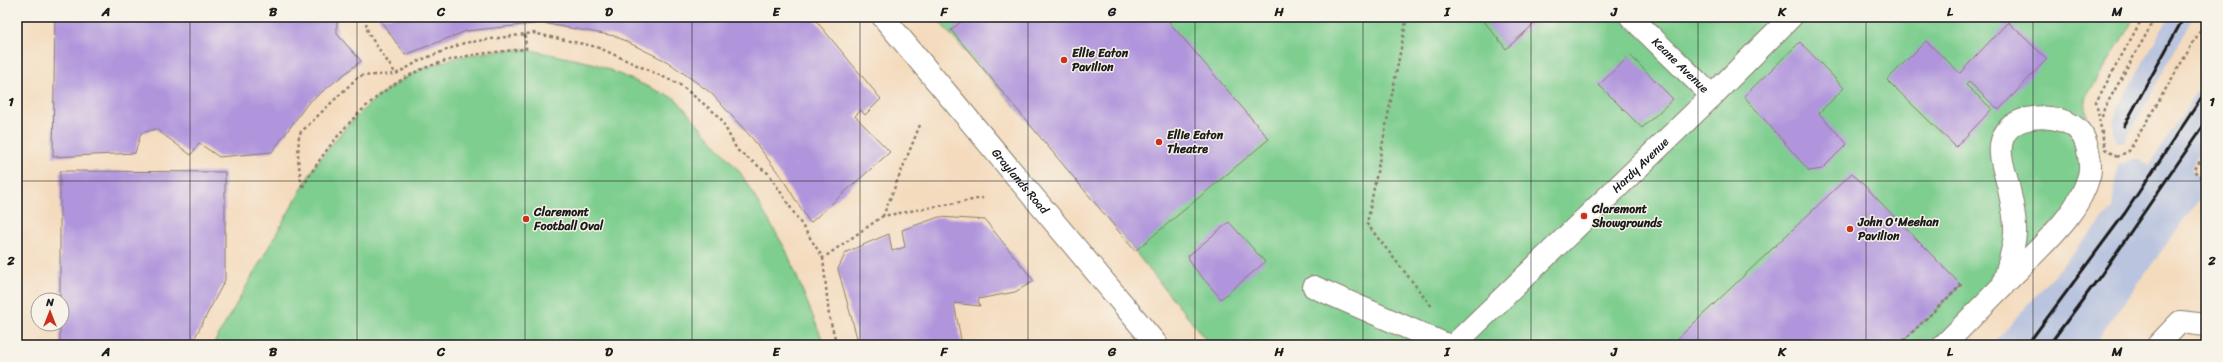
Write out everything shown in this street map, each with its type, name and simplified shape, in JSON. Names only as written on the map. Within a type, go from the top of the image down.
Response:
[{"type":"street","name":"Graylands Road","points":[[883,17],[1157,345]]},
{"type":"street","name":"Keane Avenue","points":[[1632,17],[1712,96]]},
{"type":"street","name":"Hardy Avenue","points":[[1453,344],[1712,96],[1791,17]]},
{"type":"street","points":[[1944,345],[2003,286],[2072,212],[2086,186],[2090,173],[2089,158],[2080,132],[2068,123],[2052,118],[2034,117],[2020,121],[2006,132],[2001,148],[2002,164],[2008,184],[2015,232],[2003,286]]},
{"type":"street","points":[[1314,287],[1453,344]]},
{"type":"street","points":[[2158,345],[2180,322],[2206,325]]},
{"type":"path","points":[[364,17],[368,33],[396,74]]},
{"type":"path","points":[[1407,17],[1367,224],[1453,344]]},
{"type":"path","points":[[2143,17],[2096,102],[2105,149],[2118,157],[2129,151],[2206,21]]},
{"type":"path","points":[[525,34],[526,50],[481,52],[438,63],[417,72],[384,92],[354,117],[332,142],[302,187],[298,158],[299,134],[359,76],[396,74],[421,60],[464,43],[525,34],[533,33],[596,47],[679,84],[720,117],[737,150],[769,174],[823,258],[829,316],[837,345]]},
{"type":"path","points":[[883,216],[920,125]]},
{"type":"path","points":[[2206,151],[2194,171],[2206,181]]},
{"type":"path","points":[[823,258],[883,216],[983,198]]},
{"type":"shaded area","points":[[2169,17],[2193,17],[2124,143],[2116,141],[2113,124],[2119,105]]},
{"type":"shaded area","points":[[2206,77],[2206,139],[2191,169],[2206,183],[2206,190],[2093,345],[1993,345],[2112,208],[2117,166],[2135,158],[2149,166]]},
{"type":"green space","name":"Claremont Showgrounds","points":[[935,17],[2135,17],[2085,99],[2096,180],[1938,345],[1210,345],[1049,145]]},
{"type":"green space","name":"Claremont Football Oval","points":[[526,49],[596,64],[676,99],[740,172],[786,250],[821,336],[822,345],[213,345],[313,169],[325,152],[353,120],[384,92],[401,80],[419,71],[439,63],[471,55]]},
{"type":"building","points":[[55,17],[337,17],[337,34],[361,61],[308,103],[272,152],[219,157],[199,143],[191,155],[156,129],[141,133],[135,153],[53,157]]},
{"type":"building","points":[[378,17],[813,17],[881,99],[865,115],[861,110],[855,116],[890,152],[810,223],[782,178],[752,138],[711,93],[668,62],[615,36],[542,23],[466,31],[405,55]]},
{"type":"building","points":[[967,17],[1165,17],[1269,139],[1135,251],[951,30]]},
{"type":"building","points":[[1486,17],[1542,17],[1506,49],[1483,20]]},
{"type":"building","points":[[2008,22],[2047,59],[1999,110],[1969,82],[1966,85],[1992,109],[1956,147],[1887,80],[1926,41],[1960,73]]},
{"type":"building","points":[[1800,42],[1844,88],[1819,113],[1847,144],[1822,169],[1809,171],[1744,96]]},
{"type":"building","points":[[1630,55],[1673,99],[1642,128],[1599,85]]},
{"type":"building","points":[[60,171],[225,172],[225,280],[191,345],[60,345],[60,332],[70,332],[70,292],[60,292]]},
{"type":"building","name":"John O'Meehan Pavilion","points":[[1852,173],[1961,285],[1899,345],[1671,345]]},
{"type":"building","points":[[939,217],[985,220],[1034,281],[1015,292],[978,299],[980,306],[954,303],[962,345],[859,345],[838,269],[846,252],[889,234],[892,251],[905,247],[902,230]]},
{"type":"building","points":[[1229,222],[1265,262],[1221,299],[1190,263],[1188,256]]},
{"type":"railway","points":[[2124,126],[2184,17]]},
{"type":"railway","points":[[2027,345],[2125,213],[2206,91]]},
{"type":"railway","points":[[2049,345],[2101,275],[2206,122]]},
{"type":"place","name":"Ellie Eaton Pavilion","points":[[1064,60]]},
{"type":"place","name":"Ellie Eaton Theatre","points":[[1159,142]]},
{"type":"place","name":"Claremont Showgrounds","points":[[1584,216]]},
{"type":"place","name":"Claremont Football Oval","points":[[526,219]]},
{"type":"place","name":"John O'Meehan Pavilion","points":[[1850,229]]}]
